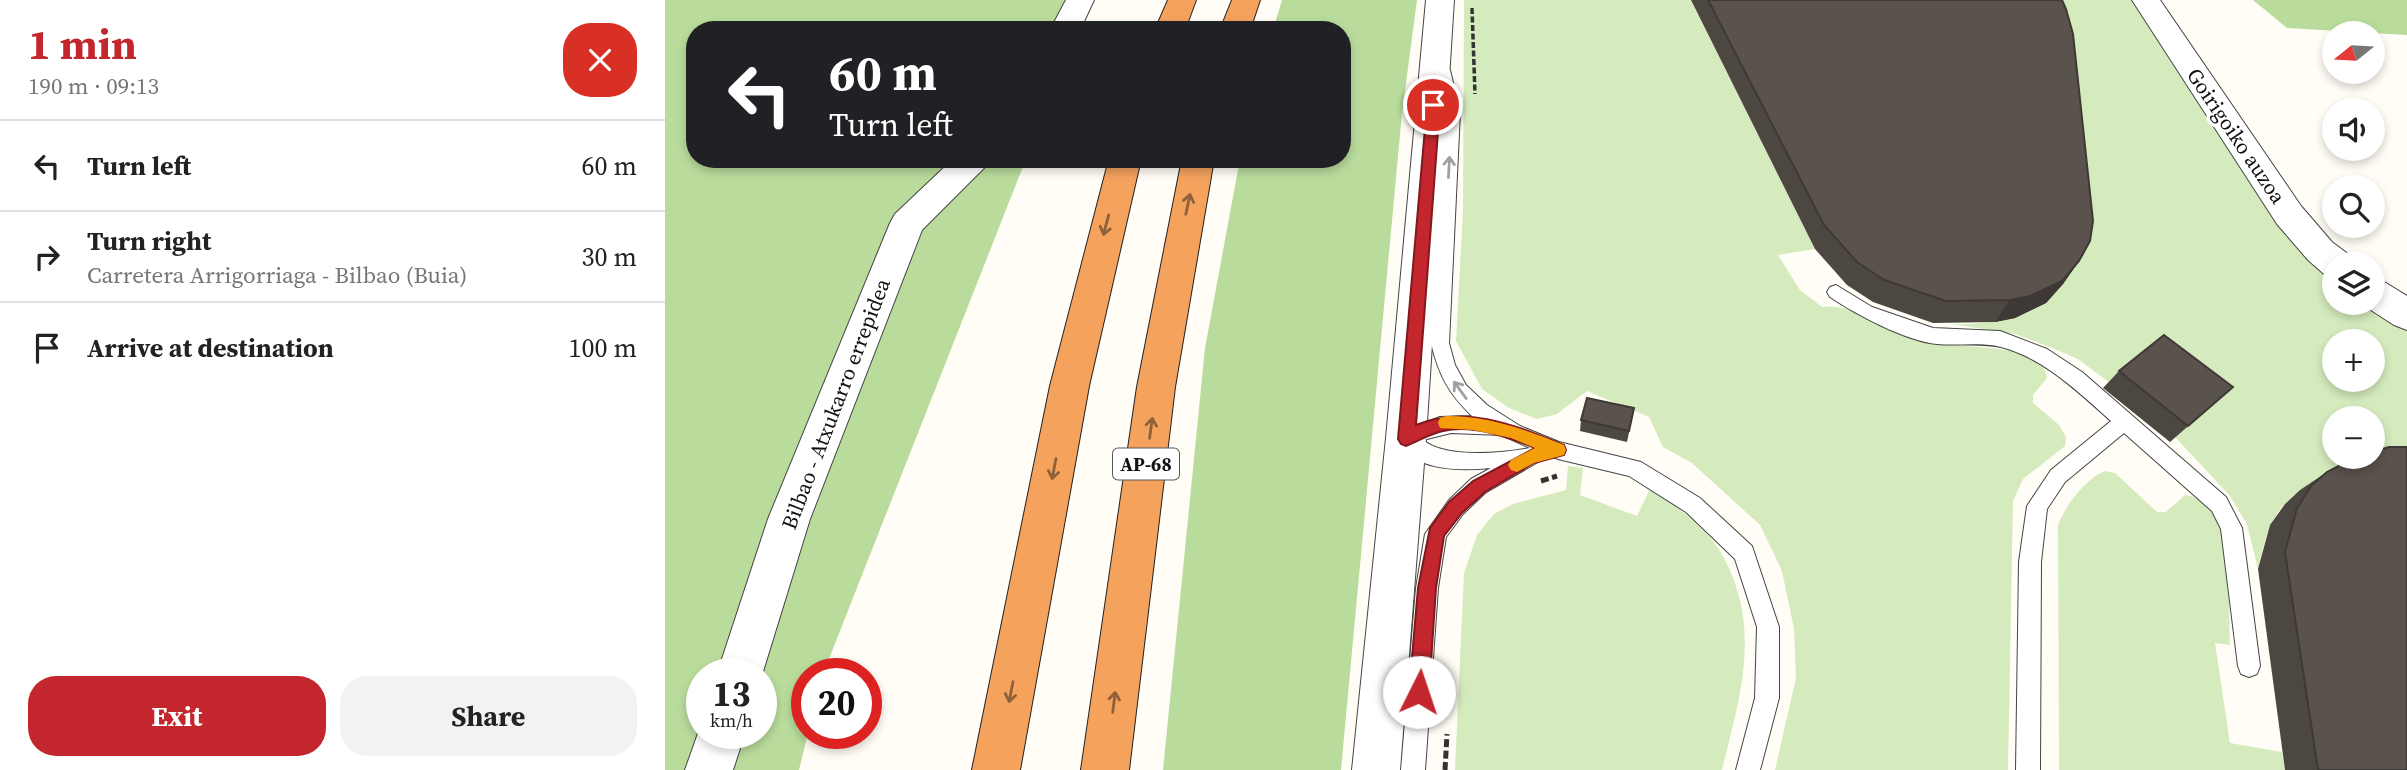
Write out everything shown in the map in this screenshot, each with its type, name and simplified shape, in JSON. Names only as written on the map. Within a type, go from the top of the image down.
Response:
[{"type":"highway","points":[[1174,21],[1182,0]]},
{"type":"highway","points":[[1238,21],[1246,0]]},
{"type":"highway","points":[[996,770],[1067,402],[1102,243],[1123,168]]},
{"type":"highway","name":"AP-68","points":[[1105,770],[1156,396],[1181,240],[1196,168]]},
{"type":"street","points":[[1070,21],[1080,0]]},
{"type":"street","points":[[1376,770],[1406,439],[1440,0]]},
{"type":"street","name":"Goirigoiko auzoa","points":[[2146,0],[2289,215],[2322,253]]},
{"type":"street","name":"Bilbao - Atxukarro errepidea","points":[[745,658],[789,519],[907,223],[964,168]]},
{"type":"street","points":[[2385,300],[2407,314]]},
{"type":"street","points":[[709,770],[716,749]]},
{"type":"lane","points":[[1438,50],[1452,113],[1440,343],[1459,391],[1480,411],[1513,432]]},
{"type":"lane","points":[[1836,292],[1866,312],[1933,336],[2000,339],[2031,350],[2075,378],[2219,504],[2231,528],[2249,666]]},
{"type":"lane","points":[[2028,770],[2030,562],[2037,506],[2058,476],[2125,421]]},
{"type":"lane","points":[[1558,450],[1531,457],[1456,462],[1424,453],[1406,439],[1423,429],[1446,423],[1473,423],[1513,432],[1558,450],[1634,468],[1693,505],[1744,553],[1768,627],[1767,698],[1748,770]]},
{"type":"lane","points":[[1413,770],[1427,588],[1436,534],[1455,507],[1479,486],[1531,457]]},
{"type":"green space","points":[[665,0],[1089,0],[1081,21],[686,21],[686,168],[1022,168],[829,658],[791,658],[791,749],[804,749],[799,770],[665,770]]},
{"type":"green space","points":[[1282,0],[1417,0],[1402,113],[1341,770],[1163,770],[1205,348],[1238,168],[1351,168],[1351,21],[1276,21]]},
{"type":"green space","points":[[1464,0],[1691,0],[1815,249],[1778,255],[1800,290],[1822,307],[1845,308],[1911,338],[2006,350],[2034,359],[2043,367],[2047,378],[2033,395],[2033,403],[2059,425],[2066,437],[2065,446],[2023,479],[2013,501],[2008,770],[1775,770],[1796,678],[1794,629],[1782,571],[1760,525],[1692,463],[1663,447],[1649,417],[1587,391],[1557,414],[1537,419],[1509,408],[1482,389],[1456,341],[1463,211]]},
{"type":"green space","points":[[2033,0],[2146,0],[2322,253],[2322,315],[2385,315],[2385,307],[2407,315],[2407,466],[2385,468],[2385,406],[2322,406],[2322,469],[2378,469],[2328,478],[2294,495],[2280,509],[2270,527],[2258,569],[2247,524],[2230,496],[2175,437],[2214,403],[2110,383],[2078,359],[2050,347],[2015,334],[1952,324],[1991,322],[2023,314],[2051,296],[2074,264]]},
{"type":"green space","points":[[2253,0],[2407,0],[2407,35],[2385,34],[2385,21],[2322,21],[2322,30],[2287,28]]},
{"type":"green space","points":[[1568,466],[1583,468],[1580,495],[1637,516],[1651,487],[1687,515],[1718,548],[1732,576],[1741,603],[1744,631],[1741,685],[1722,770],[1455,770],[1464,573],[1477,535],[1494,514],[1513,504],[1566,490]]},
{"type":"green space","points":[[2105,471],[2115,473],[2157,512],[2166,512],[2185,495],[2202,501],[2218,519],[2226,549],[2230,645],[2215,643],[2230,743],[2282,752],[2285,770],[2059,770],[2058,525],[2077,494],[2090,480]]},
{"type":"building","points":[[1708,0],[2062,0],[2073,34],[2093,221],[2090,241],[2079,261],[2062,281],[2030,296],[2010,300],[1946,301],[1884,280],[1857,262],[1824,225]]},
{"type":"building","points":[[2164,335],[2233,387],[2188,426],[2119,371]]},
{"type":"building","points":[[1587,398],[1634,408],[1629,431],[1581,420]]},
{"type":"building","points":[[2407,447],[2407,770],[2318,770],[2285,552],[2297,508],[2312,485],[2333,469],[2385,469],[2385,448]]},
{"type":"slow traffic","points":[[1446,423],[1473,423],[1513,432],[1558,450],[1531,457],[1517,465]]},
{"type":"route","points":[[1419,692],[1427,588],[1436,534],[1455,507],[1479,486],[1531,457],[1558,450],[1513,432],[1473,423],[1446,423],[1423,429],[1406,439],[1433,105]]}]
